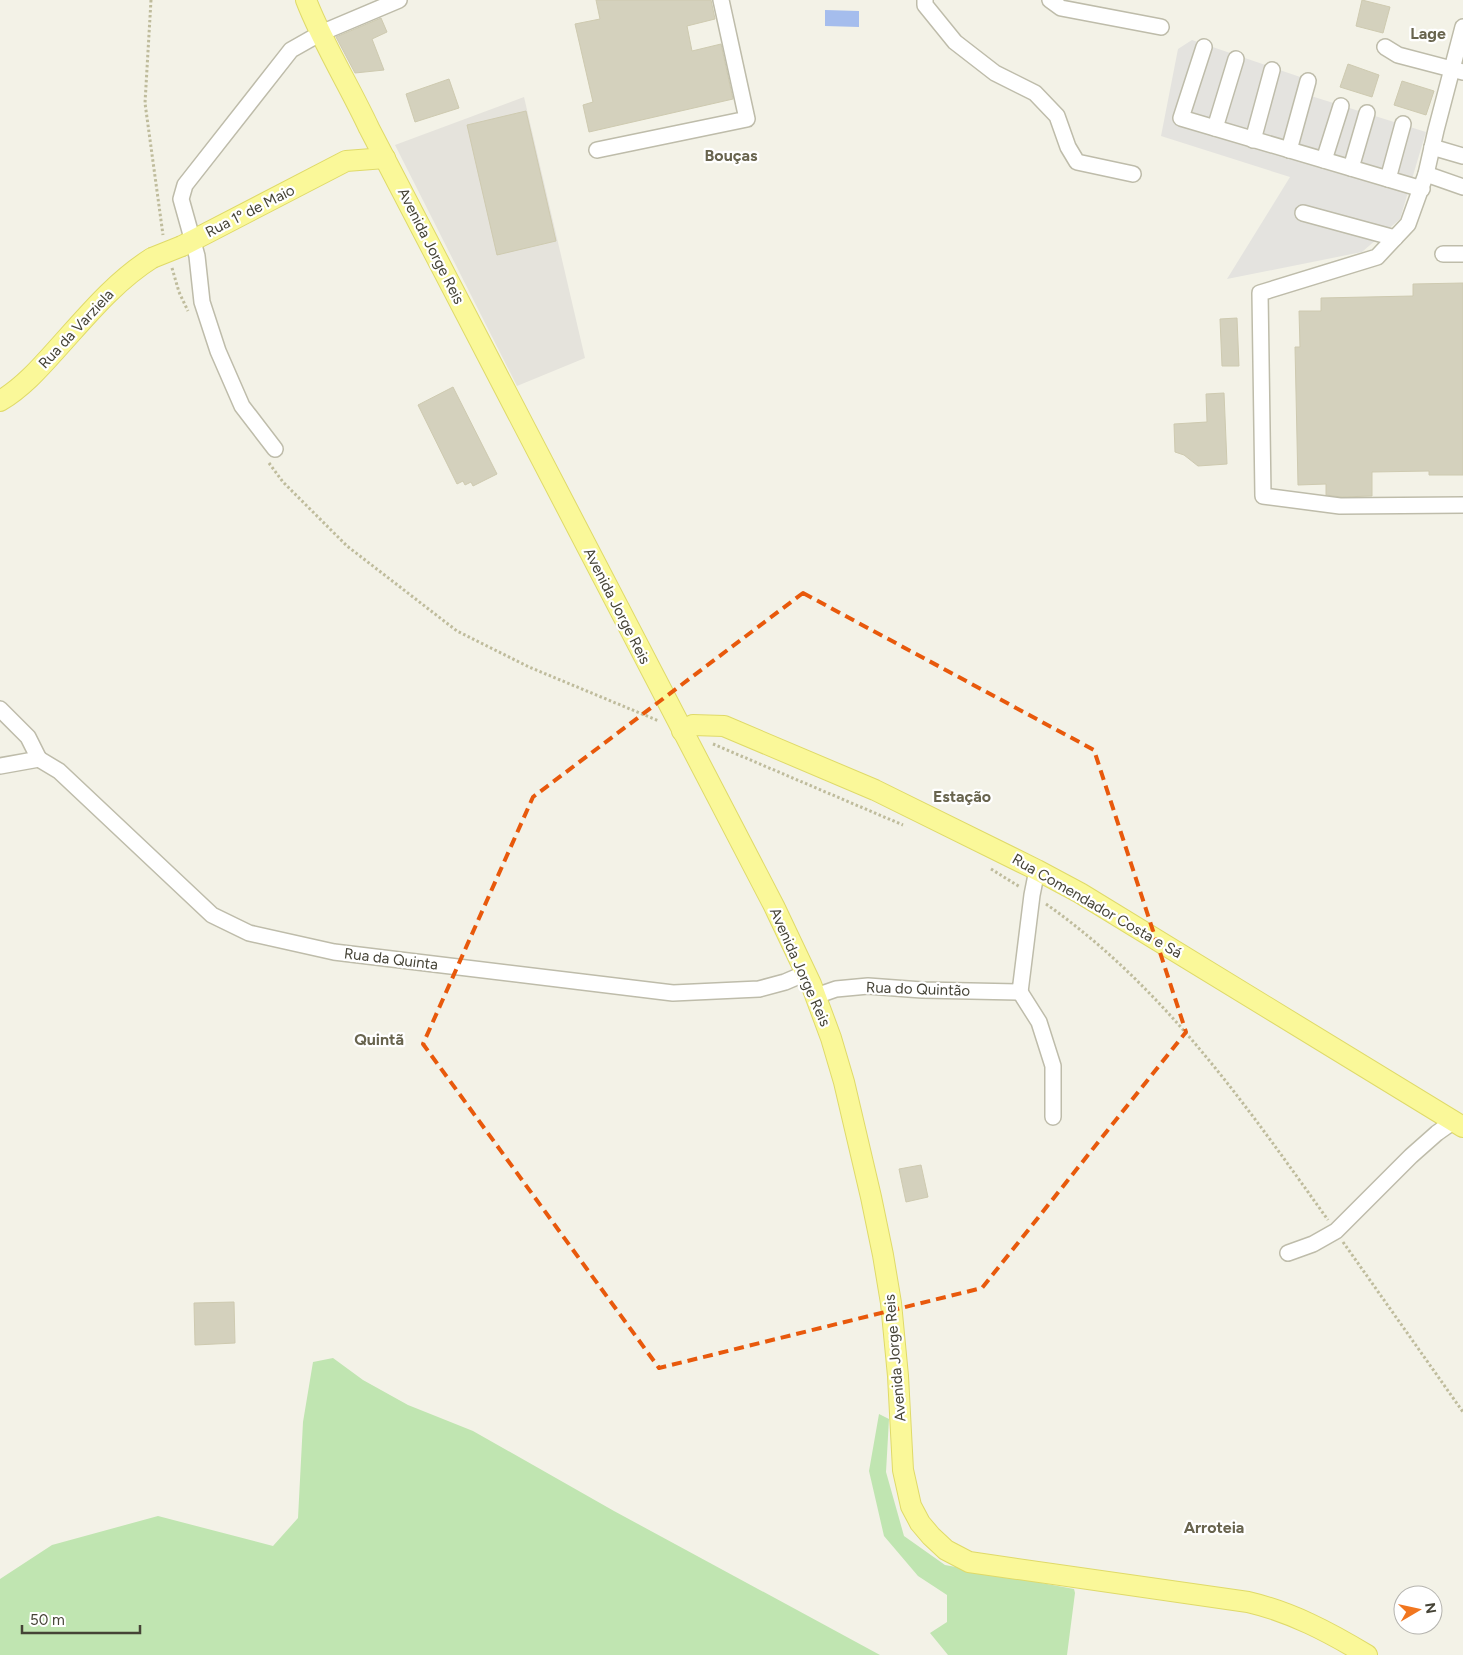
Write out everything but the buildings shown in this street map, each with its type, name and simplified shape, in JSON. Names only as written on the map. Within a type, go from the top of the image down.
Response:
[{"type":"main road","name":"Avenida Jorge Reis","points":[[306,0],[321,33],[356,98],[369,128],[774,906],[816,996],[844,1082],[883,1255],[895,1338],[903,1470],[911,1506],[925,1530],[946,1550],[969,1562],[1228,1598],[1276,1609],[1324,1631],[1367,1655]]},
{"type":"main road","name":"Rua 1º de Maio","points":[[346,161],[369,128]]},
{"type":"main road","name":"Rua 1º de Maio","points":[[152,258],[188,243],[346,161],[385,158]]},
{"type":"main road","name":"Rua da Varziela","points":[[0,401],[33,375],[114,287],[152,258]]},
{"type":"main road","name":"Rua Comendador Costa e Sá","points":[[682,731],[693,725],[724,726],[875,790],[1037,870],[1080,893],[1459,1124]]},
{"type":"street","points":[[275,449],[242,406],[218,352],[202,302],[197,256],[188,243],[181,199],[185,185],[292,50],[321,33],[400,0]]},
{"type":"street","points":[[597,150],[747,119],[721,0]]},
{"type":"street","points":[[925,0],[925,5],[954,42],[995,73],[1035,93],[1057,116],[1068,147],[1077,162],[1133,174]]},
{"type":"street","points":[[1050,0],[1061,8],[1161,28]]},
{"type":"street","points":[[1463,27],[1458,71],[1436,130],[1424,182],[1408,224],[1377,257],[1260,293],[1263,496],[1340,506],[1463,505]]},
{"type":"street","points":[[1204,47],[1181,118],[1388,179],[1463,187]]},
{"type":"street","points":[[1385,47],[1398,55],[1458,71]]},
{"type":"street","points":[[1215,128],[1236,59]]},
{"type":"street","points":[[1253,140],[1272,70]]},
{"type":"street","points":[[1289,150],[1308,81]]},
{"type":"street","points":[[1324,160],[1341,106]]},
{"type":"street","points":[[1351,168],[1367,113]]},
{"type":"street","points":[[1388,179],[1403,124]]},
{"type":"street","points":[[1432,147],[1463,156]]},
{"type":"street","points":[[1302,214],[1395,238]]},
{"type":"street","points":[[1443,254],[1463,254]]},
{"type":"street","points":[[0,709],[28,737],[39,759],[0,766]]},
{"type":"street","name":"Rua da Quinta","points":[[39,759],[59,771],[212,915],[249,934],[334,952],[673,993],[759,990],[806,973]]},
{"type":"street","points":[[1037,870],[1032,895],[1020,992],[1039,1022],[1053,1066],[1053,1117]]},
{"type":"street","name":"Rua do Quintão","points":[[816,996],[836,989],[868,986],[922,990],[1020,992]]},
{"type":"street","points":[[1288,1254],[1336,1232],[1411,1156],[1437,1133],[1459,1124]]},
{"type":"highlighted area","points":[[803,593],[1094,750],[1186,1032],[982,1288],[659,1368],[423,1044],[533,797]]},
{"type":"shaded area","points":[[1192,40],[1315,82],[1311,96],[1426,132],[1400,219],[1362,252],[1227,279],[1290,177],[1161,136],[1178,49]]},
{"type":"shaded area","points":[[524,97],[585,358],[517,386],[395,145]]},
{"type":"green space","points":[[333,1358],[363,1380],[408,1405],[473,1431],[614,1511],[880,1655],[0,1655],[0,1579],[52,1545],[158,1516],[273,1546],[298,1518],[303,1422],[313,1362]]},
{"type":"green space","points":[[879,1414],[889,1419],[886,1472],[904,1536],[945,1565],[1074,1589],[1067,1655],[948,1655],[930,1633],[947,1622],[947,1595],[918,1576],[884,1536],[869,1471]]},
{"type":"water","points":[[825,10],[859,11],[859,27],[825,26]]},
{"type":"district","name":"Lage","points":[[1428,33]]},
{"type":"district","name":"Bouças","points":[[731,155]]},
{"type":"district","name":"Estação","points":[[962,796]]},
{"type":"district","name":"Quintã","points":[[379,1039]]},
{"type":"district","name":"Arroteia","points":[[1214,1527]]}]
